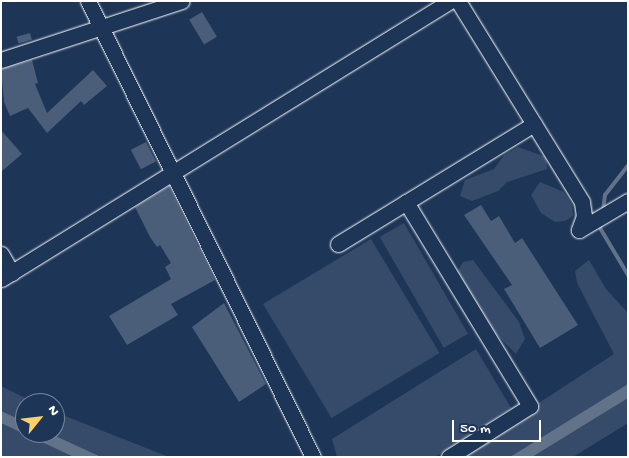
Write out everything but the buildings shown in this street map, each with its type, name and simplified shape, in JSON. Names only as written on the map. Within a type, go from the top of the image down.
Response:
[{"type":"street","points":[[88,1],[313,457]]},
{"type":"street","points":[[1,60],[100,26],[182,1]]},
{"type":"street","points":[[1,254],[6,276],[450,1]]},
{"type":"street","points":[[458,1],[582,202],[584,216],[579,230],[628,201]]},
{"type":"street","points":[[338,244],[534,124]]},
{"type":"street","points":[[406,202],[530,406],[449,457]]},
{"type":"shaded area","points":[[518,147],[546,157],[547,169],[507,182],[498,191],[472,201],[460,196],[465,180],[494,169],[504,155]]},
{"type":"shaded area","points":[[540,182],[564,192],[572,205],[573,216],[565,221],[555,222],[541,213],[531,195]]},
{"type":"shaded area","points":[[404,223],[468,334],[444,348],[380,237]]},
{"type":"shaded area","points":[[371,239],[440,353],[331,418],[263,304]]},
{"type":"shaded area","points":[[473,260],[519,322],[525,339],[516,354],[489,327],[456,274],[463,262]]},
{"type":"shaded area","points":[[589,260],[606,289],[628,313],[628,423],[573,457],[450,457],[471,447],[614,354],[577,283],[575,271]]},
{"type":"shaded area","points":[[476,349],[511,408],[435,457],[337,457],[332,439]]},
{"type":"shaded area","points":[[628,384],[628,398],[532,457],[510,457]]},
{"type":"shaded area","points":[[1,386],[15,393],[15,443],[65,443],[65,416],[169,457],[1,456]]},
{"type":"shaded area","points":[[1,411],[15,417],[15,430],[1,423]]},
{"type":"shaded area","points":[[65,440],[101,457],[74,457],[44,443],[65,443]]},
{"type":"waterway","points":[[603,211],[605,195],[628,166]]},
{"type":"waterway","points":[[601,223],[600,228],[628,275]]}]
